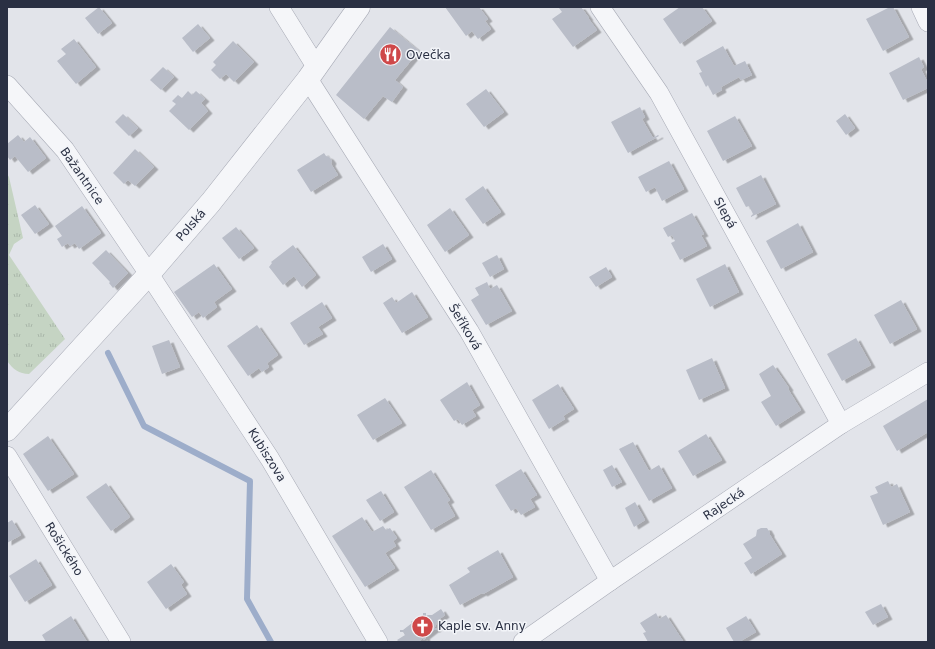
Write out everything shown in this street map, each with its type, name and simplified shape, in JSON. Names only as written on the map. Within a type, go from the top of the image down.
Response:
[{"type":"street","name":"Šeříková","points":[[279,7],[313,73],[468,331],[610,581]]},
{"type":"street","name":"Polská","points":[[7,430],[149,274],[211,202],[313,73],[359,7]]},
{"type":"street","name":"Slepá","points":[[600,7],[660,93],[841,424]]},
{"type":"street","points":[[920,7],[928,22]]},
{"type":"street","name":"Bažantnice","points":[[7,85],[65,150],[149,274]]},
{"type":"street","name":"Kubiszova","points":[[149,274],[270,459],[378,642]]},
{"type":"street","name":"Rajecká","points":[[523,642],[841,424],[928,372]]},
{"type":"street","name":"Rošického","points":[[7,456],[122,642]]},
{"type":"green space","points":[[7,174],[9,177],[23,238],[14,244],[9,255],[65,339],[29,374],[16,370],[7,361]]},
{"type":"building","points":[[99,7],[112,23],[98,34],[85,18]]},
{"type":"building","points":[[445,7],[479,7],[488,19],[485,21],[491,29],[478,39],[472,31],[466,36]]},
{"type":"building","points":[[581,7],[597,30],[573,47],[552,19],[562,12],[559,8]]},
{"type":"building","points":[[680,7],[702,7],[712,21],[680,44],[663,19]]},
{"type":"building","points":[[890,7],[893,7],[909,37],[883,51],[866,19]]},
{"type":"building","points":[[198,24],[210,38],[193,52],[182,38]]},
{"type":"building","points":[[390,27],[419,51],[395,80],[403,87],[392,102],[383,96],[364,119],[336,95]]},
{"type":"building","points":[[74,39],[96,67],[76,84],[57,61],[66,54],[61,49]]},
{"type":"building","points":[[233,41],[254,62],[234,82],[226,74],[220,79],[211,70],[216,65],[213,62]]},
{"type":"building","points":[[723,46],[734,66],[745,61],[752,75],[741,80],[739,77],[721,87],[722,90],[713,95],[708,85],[706,87],[699,73],[702,72],[696,61]]},
{"type":"building","points":[[919,57],[924,67],[921,69],[928,83],[928,88],[903,100],[889,73]]},
{"type":"building","points":[[163,67],[174,77],[161,90],[150,80]]},
{"type":"building","points":[[486,89],[504,112],[484,127],[466,104]]},
{"type":"building","points":[[188,91],[192,95],[196,91],[205,99],[201,103],[208,111],[189,130],[169,111],[176,104],[172,101],[178,95],[182,98]]},
{"type":"building","points":[[640,107],[645,117],[642,119],[653,138],[658,135],[659,136],[628,153],[611,122]]},
{"type":"building","points":[[123,114],[138,128],[129,136],[115,122]]},
{"type":"building","points":[[845,114],[855,128],[846,135],[836,121]]},
{"type":"building","points":[[735,116],[752,146],[723,161],[707,131]]},
{"type":"building","points":[[18,135],[24,142],[30,137],[46,158],[28,172],[15,156],[10,160],[7,156],[7,144]]},
{"type":"building","points":[[135,149],[154,167],[135,186],[128,180],[124,184],[113,173]]},
{"type":"building","points":[[324,153],[332,161],[331,164],[338,175],[311,192],[297,170]]},
{"type":"building","points":[[669,161],[684,189],[662,201],[655,187],[646,192],[638,177]]},
{"type":"building","points":[[761,175],[776,204],[751,217],[753,214],[749,206],[746,207],[736,188]]},
{"type":"building","points":[[483,186],[501,212],[483,224],[465,199]]},
{"type":"building","points":[[35,205],[49,224],[35,234],[21,215]]},
{"type":"building","points":[[82,206],[101,233],[79,249],[75,243],[70,246],[68,243],[62,247],[57,239],[62,236],[55,226]]},
{"type":"building","points":[[450,208],[469,235],[445,252],[427,225]]},
{"type":"building","points":[[692,213],[704,234],[701,235],[707,246],[680,260],[671,243],[675,241],[672,235],[668,237],[663,228]]},
{"type":"building","points":[[798,223],[813,252],[781,269],[766,241]]},
{"type":"building","points":[[236,227],[254,248],[239,259],[222,238]]},
{"type":"building","points":[[383,244],[392,259],[371,272],[362,257]]},
{"type":"building","points":[[293,245],[316,275],[302,287],[294,276],[283,285],[269,267],[272,263],[271,262]]},
{"type":"building","points":[[106,250],[128,273],[113,288],[109,283],[110,282],[92,263]]},
{"type":"building","points":[[497,255],[504,269],[490,277],[482,263]]},
{"type":"building","points":[[214,264],[232,289],[214,302],[217,307],[203,318],[199,312],[192,317],[174,292]]},
{"type":"building","points":[[725,264],[739,292],[710,307],[696,279]]},
{"type":"building","points":[[606,267],[612,277],[596,287],[589,277]]},
{"type":"building","points":[[487,282],[490,289],[497,285],[512,311],[486,325],[471,300],[479,295],[475,288]]},
{"type":"building","points":[[412,292],[428,317],[402,333],[383,303],[392,297],[396,303]]},
{"type":"building","points":[[901,300],[917,329],[890,344],[874,315]]},
{"type":"building","points":[[322,302],[332,318],[318,327],[323,334],[304,345],[290,323]]},
{"type":"building","points":[[257,325],[278,355],[267,363],[269,367],[262,372],[259,368],[248,376],[227,346]]},
{"type":"building","points":[[856,338],[871,365],[842,381],[827,354]]},
{"type":"building","points":[[169,340],[180,367],[162,374],[152,346]]},
{"type":"building","points":[[712,358],[725,388],[699,400],[686,370]]},
{"type":"building","points":[[773,365],[789,388],[788,389],[801,410],[776,426],[761,402],[771,396],[759,374]]},
{"type":"building","points":[[467,382],[480,405],[472,410],[476,416],[462,425],[458,419],[454,421],[440,400]]},
{"type":"building","points":[[558,384],[574,409],[563,416],[565,419],[549,429],[532,400]]},
{"type":"building","points":[[385,398],[402,423],[373,440],[357,415]]},
{"type":"building","points":[[928,399],[928,432],[897,451],[883,426]]},
{"type":"building","points":[[706,434],[722,460],[693,476],[678,451]]},
{"type":"building","points":[[48,436],[74,474],[48,491],[23,454]]},
{"type":"building","points":[[633,442],[649,471],[659,465],[672,488],[649,501],[619,449]]},
{"type":"building","points":[[612,465],[622,482],[612,487],[603,470]]},
{"type":"building","points":[[521,469],[537,495],[530,499],[535,507],[521,515],[516,508],[511,511],[495,485]]},
{"type":"building","points":[[431,470],[450,500],[447,502],[455,516],[431,530],[404,487]]},
{"type":"building","points":[[888,481],[891,487],[897,484],[910,512],[883,525],[870,496],[878,493],[875,487]]},
{"type":"building","points":[[106,483],[130,517],[111,531],[86,497]]},
{"type":"building","points":[[381,491],[394,512],[380,521],[366,500]]},
{"type":"building","points":[[635,502],[645,520],[634,527],[625,508]]},
{"type":"building","points":[[362,517],[372,532],[383,526],[386,530],[390,528],[397,538],[393,541],[396,546],[385,553],[395,568],[365,587],[332,536]]},
{"type":"building","points":[[12,520],[21,535],[7,543],[7,523]]},
{"type":"building","points":[[767,528],[782,554],[751,574],[744,563],[752,558],[743,544],[756,536],[757,530]]},
{"type":"building","points":[[498,550],[513,577],[460,605],[449,585],[470,572],[467,568]]},
{"type":"building","points":[[36,559],[52,585],[25,602],[9,576]]},
{"type":"building","points":[[171,564],[184,582],[181,585],[187,594],[166,609],[147,582]]},
{"type":"building","points":[[881,604],[888,617],[873,625],[865,612]]},
{"type":"building","name":"Kaple sv. Anny","points":[[441,609],[445,615],[437,621],[434,628],[437,628],[436,630],[425,637],[426,638],[424,640],[423,638],[418,642],[399,642],[397,640],[405,635],[403,632],[400,632],[400,630],[403,630],[412,623],[412,621],[413,622],[423,615],[423,613],[426,613],[426,616],[432,615]]},
{"type":"building","points":[[656,613],[659,619],[666,615],[683,641],[648,642],[643,633],[646,632],[640,623]]},
{"type":"building","points":[[71,616],[87,642],[46,642],[42,635]]},
{"type":"building","points":[[746,616],[756,632],[739,642],[734,642],[726,628]]},
{"type":"waterway","points":[[108,353],[144,426],[250,481],[247,599],[271,642]]},
{"type":"place","name":"Ovečka","points":[[390,55]]},
{"type":"place","name":"Kaple sv. Anny","points":[[422,626]]}]
